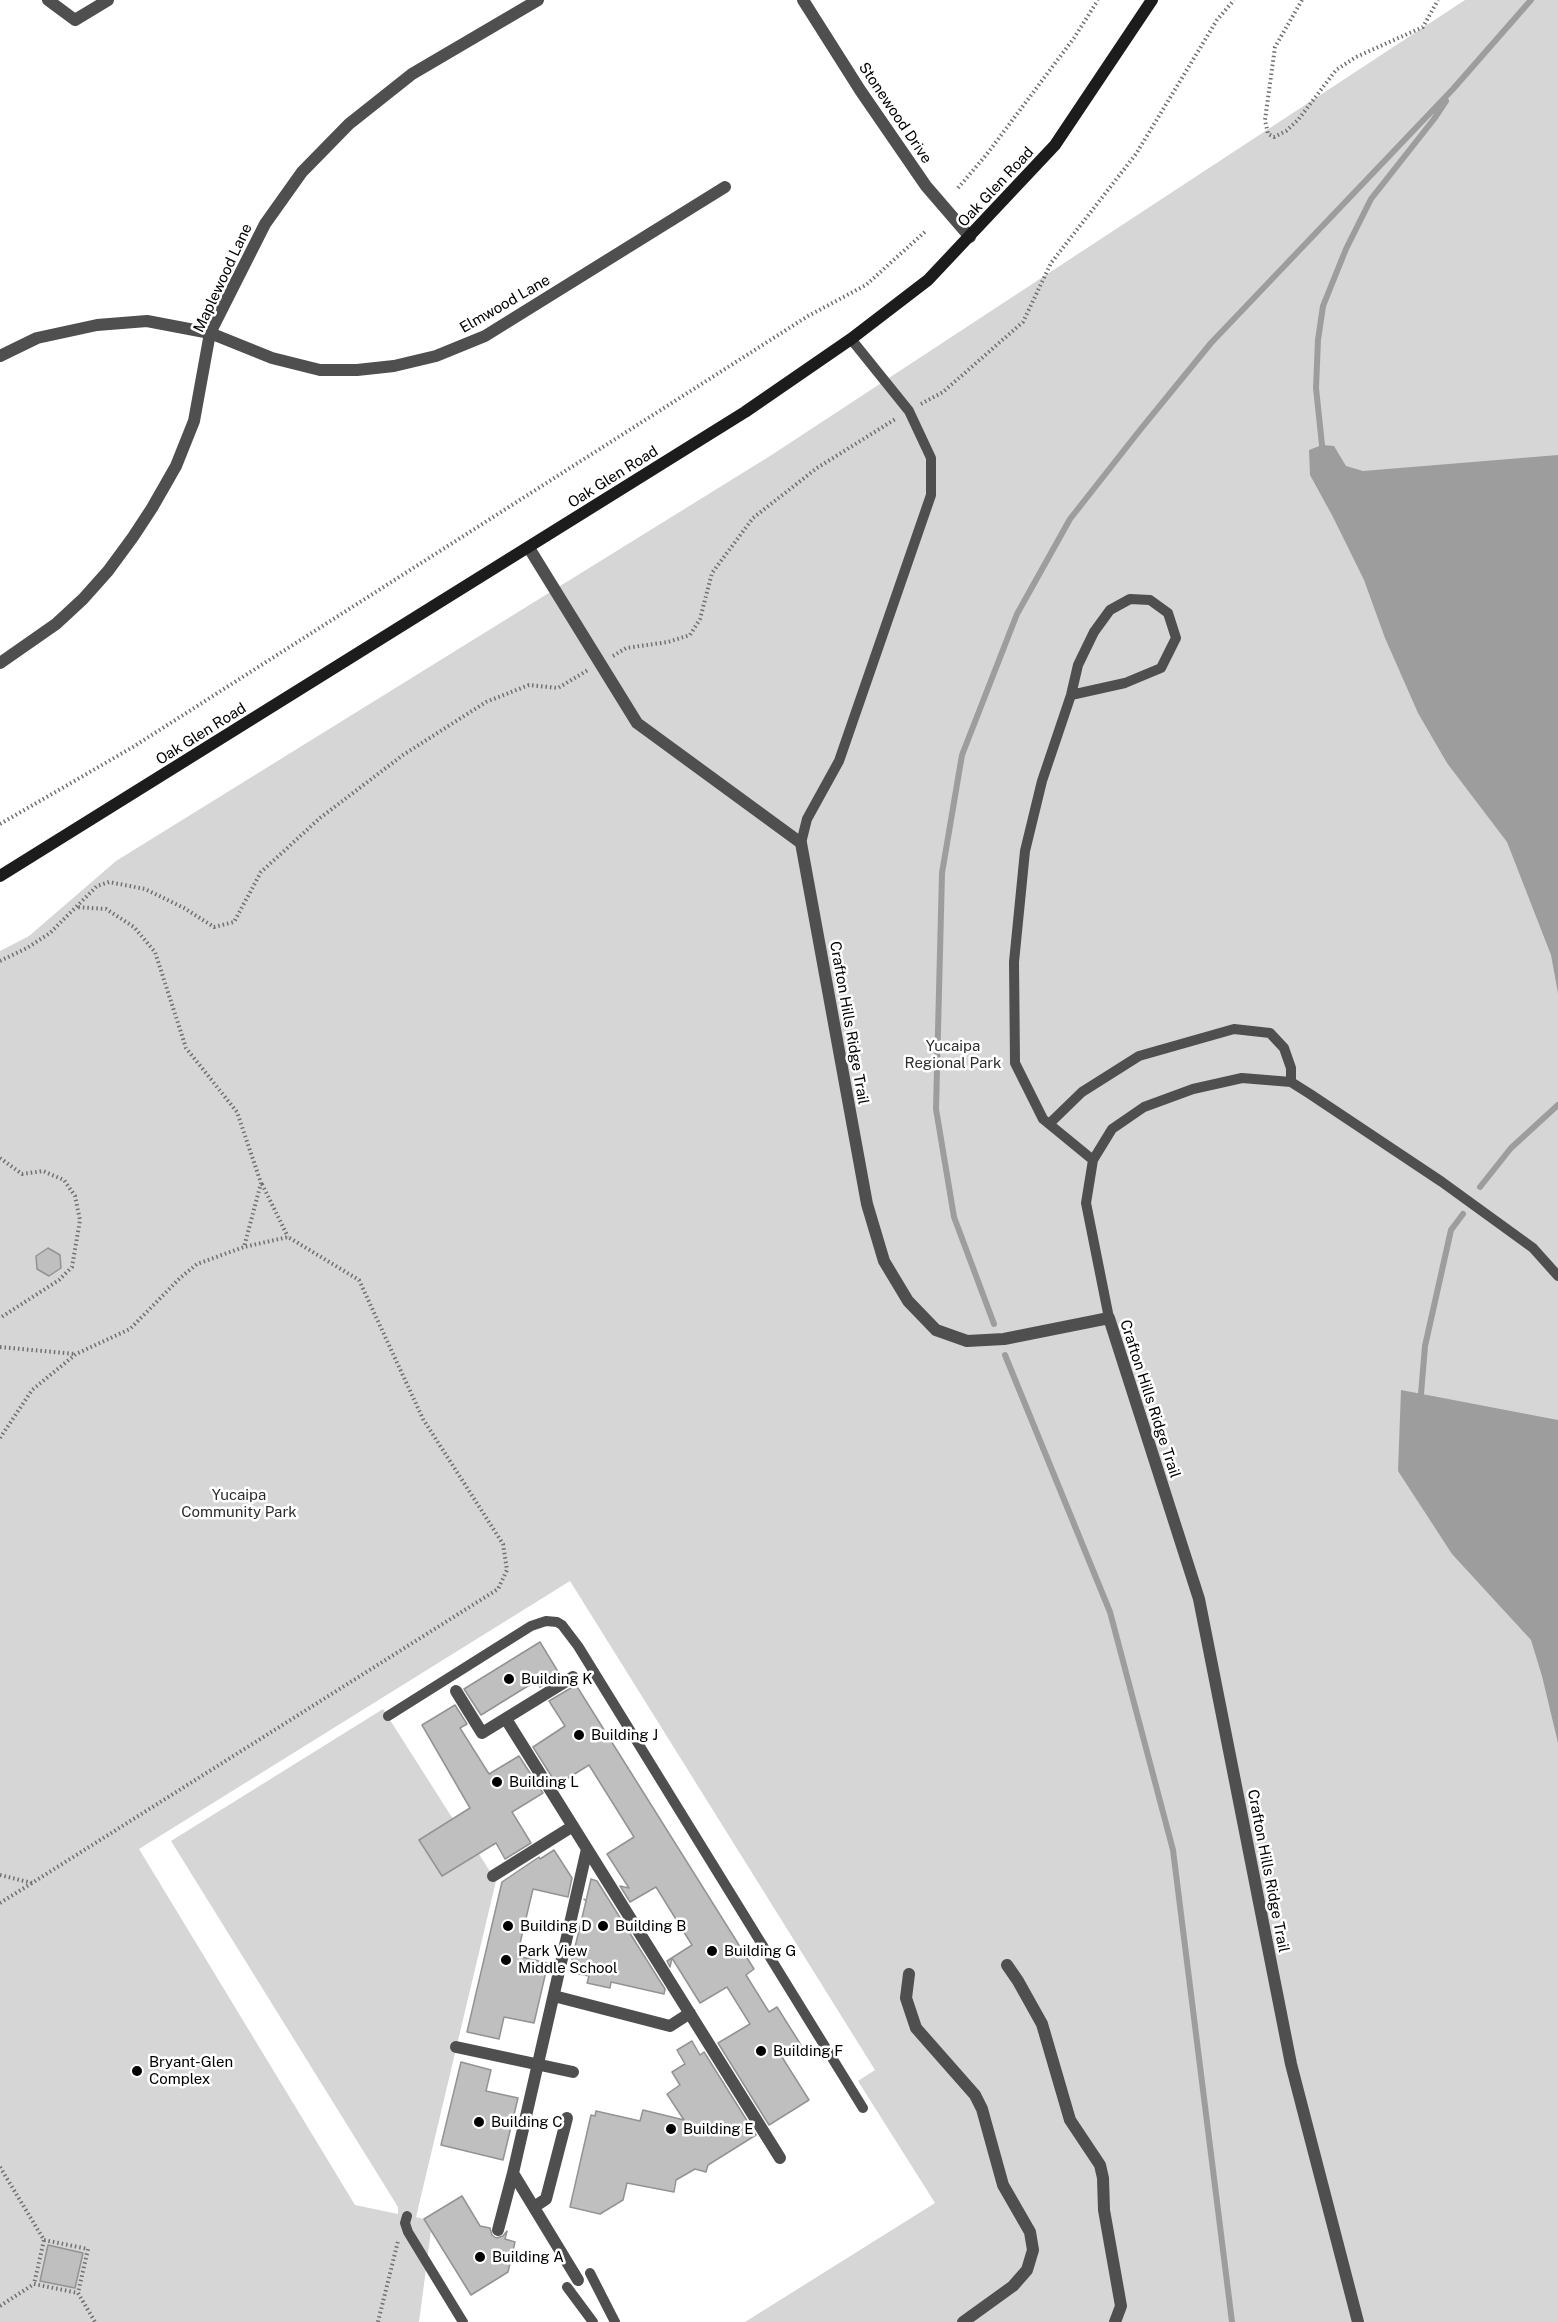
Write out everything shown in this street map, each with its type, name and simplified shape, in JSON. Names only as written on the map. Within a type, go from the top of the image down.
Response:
[{"type":"main road","name":"Oak Glen Road","points":[[0,876],[745,412],[851,339],[928,280],[1055,145],[1152,0]]},
{"type":"street","points":[[48,0],[75,20],[108,0]]},
{"type":"street","name":"Maplewood Lane","points":[[0,663],[56,624],[82,599],[108,571],[140,528],[176,466],[194,420],[210,333],[265,224],[310,164],[349,124],[412,74],[538,0]]},
{"type":"street","name":"Stonewood Drive","points":[[803,0],[860,90],[926,186],[970,237]]},
{"type":"street","name":"Elmwood Lane","points":[[0,356],[37,338],[97,325],[147,321],[210,333],[272,358],[320,370],[357,370],[394,366],[436,356],[485,336],[725,188]]},
{"type":"street","points":[[529,548],[637,723],[801,843]]},
{"type":"street","name":"Crafton Hills Ridge Trail","points":[[801,843],[867,1204],[884,1261],[908,1301],[936,1330],[967,1341],[1004,1339],[1109,1318],[1199,1599],[1291,2064],[1358,2322]]},
{"type":"street","points":[[456,1691],[482,1733],[573,1677]]},
{"type":"street","points":[[506,1719],[780,2158]]},
{"type":"street","points":[[493,1876],[573,1826]]},
{"type":"street","points":[[498,2230],[587,1849]]},
{"type":"street","points":[[1007,1965],[1042,2024],[1070,2120],[1100,2165],[1103,2178],[1104,2210],[1121,2306],[1115,2322]]},
{"type":"street","points":[[909,1974],[906,1998],[916,2028],[975,2095],[982,2109],[1003,2184],[1030,2232],[1033,2250],[1027,2270],[1013,2286],[963,2322]]},
{"type":"street","points":[[554,1996],[670,2026],[690,2013]]},
{"type":"street","points":[[456,2047],[573,2072]]},
{"type":"street","points":[[534,2207],[546,2199],[567,2118]]},
{"type":"street","points":[[513,2173],[534,2207],[573,2284]]},
{"type":"lane","points":[[801,843],[807,819],[839,761],[932,495],[931,458],[909,411],[851,339]]},
{"type":"lane","points":[[1071,695],[1125,683],[1161,668],[1176,638],[1168,613],[1150,600],[1130,599],[1110,610],[1094,632],[1078,665],[1071,695],[1042,782],[1025,852],[1014,962],[1015,1063],[1043,1119],[1093,1160]]},
{"type":"lane","points":[[1048,1124],[1082,1092],[1139,1056],[1234,1029],[1270,1033],[1284,1048],[1291,1068],[1291,1082]]},
{"type":"lane","points":[[1109,1318],[1086,1203],[1093,1160],[1112,1129],[1144,1107],[1193,1089],[1242,1078],[1291,1082],[1442,1182],[1533,1248],[1558,1276]]},
{"type":"lane","points":[[388,1716],[531,1626],[546,1620],[562,1625],[578,1646],[863,2108]]},
{"type":"lane","points":[[406,2216],[405,2223],[408,2232],[463,2322]]},
{"type":"lane","points":[[590,2273],[615,2322]]},
{"type":"lane","points":[[573,2284],[593,2322]]},
{"type":"path","points":[[958,188],[987,154],[1074,38],[1098,0]]},
{"type":"path","points":[[0,962],[50,933],[97,886],[109,882],[145,889],[184,908],[214,927],[234,922],[261,872],[321,818],[403,754],[486,702],[530,686],[558,688],[626,648],[668,642],[690,635],[700,619],[712,573],[753,518],[817,468],[943,392],[1023,322],[1051,263],[1136,154],[1217,20],[1234,0]]},
{"type":"path","points":[[1302,0],[1275,47],[1265,120],[1268,134],[1274,137],[1286,131],[1298,120],[1336,70],[1356,57],[1423,27],[1438,0]]},
{"type":"path","points":[[0,824],[133,747],[808,316],[866,285],[927,230]]},
{"type":"path","points":[[0,1903],[498,1589],[507,1570],[502,1544],[423,1419],[358,1280],[288,1237],[261,1183],[237,1112],[186,1048],[155,952],[135,927],[106,909],[75,907]]},
{"type":"path","points":[[0,1158],[22,1174],[43,1171],[64,1180],[75,1196],[80,1220],[72,1267],[59,1280],[0,1318]]},
{"type":"path","points":[[244,1247],[261,1183]]},
{"type":"path","points":[[0,1438],[32,1390],[76,1354],[130,1329],[197,1264],[244,1247],[288,1237]]},
{"type":"path","points":[[0,1347],[76,1354]]},
{"type":"path","points":[[0,1875],[33,1883]]},
{"type":"path","points":[[0,2167],[44,2240],[34,2284],[0,2306]]},
{"type":"path","points":[[378,2322],[395,2247],[398,2240],[408,2232]]},
{"type":"path","points":[[44,2240],[88,2249],[78,2294],[95,2322]]},
{"type":"path","points":[[34,2284],[78,2294]]},
{"type":"green space","name":"Yucaipa Regional Park","points":[[1465,0],[1558,0],[1558,2322],[745,2322],[935,2203],[858,2081],[875,2070],[570,1581],[139,1849],[355,2205],[398,2214],[398,2207],[171,1841],[383,1709],[453,1819],[442,1876],[479,1854],[496,1881],[416,2217],[424,2219],[431,2231],[419,2322],[0,2322],[0,951],[29,936],[116,861],[770,456]]},
{"type":"shaded area","points":[[1322,445],[1334,446],[1346,466],[1363,471],[1558,455],[1558,993],[1551,955],[1507,842],[1447,763],[1418,713],[1385,638],[1364,580],[1310,475],[1309,450]]},
{"type":"shaded area","points":[[1401,1390],[1558,1420],[1558,1743],[1531,1640],[1452,1554],[1398,1471]]},
{"type":"building","points":[[48,1248],[60,1255],[61,1268],[49,1276],[37,1269],[36,1256]]},
{"type":"building","name":"Building K","points":[[540,1642],[560,1675],[540,1687],[536,1681],[481,1715],[464,1689]]},
{"type":"building","points":[[576,1685],[754,1969],[746,1975],[769,2012],[777,2007],[801,2045],[782,2057],[809,2100],[769,2125],[718,2043],[750,2024],[727,1987],[700,2003],[672,1958],[670,1967],[667,1961],[692,1945],[656,1887],[630,1902],[620,1886],[629,1888],[607,1854],[634,1837],[589,1765],[557,1785],[533,1747],[565,1726],[549,1701]]},
{"type":"building","name":"Building L","points":[[455,1705],[467,1724],[460,1728],[489,1774],[519,1756],[543,1793],[512,1812],[531,1843],[505,1859],[496,1843],[442,1876],[419,1840],[470,1808],[422,1725]]},
{"type":"building","name":"Building D","points":[[554,1850],[572,1878],[568,1897],[533,1889],[517,1956],[548,1963],[534,2023],[504,2017],[499,2039],[467,2032],[502,1882],[539,1857],[540,1859]]},
{"type":"building","name":"Building B","points":[[591,1879],[597,1881],[665,1989],[664,1994],[611,1982],[610,1988],[587,1983],[589,1976],[569,1972]]},
{"type":"building","name":"Building E","points":[[692,2041],[700,2055],[704,2052],[756,2135],[708,2165],[706,2172],[695,2169],[676,2180],[674,2192],[627,2183],[623,2200],[600,2214],[570,2207],[591,2115],[595,2116],[596,2111],[640,2121],[643,2110],[684,2120],[667,2094],[680,2085],[672,2072],[685,2064],[677,2050]]},
{"type":"building","name":"Building C","points":[[461,2062],[491,2070],[486,2091],[518,2098],[503,2160],[441,2145]]},
{"type":"building","name":"Building A","points":[[462,2196],[480,2226],[490,2228],[492,2235],[496,2238],[503,2236],[507,2231],[505,2239],[515,2242],[508,2272],[471,2295],[424,2219]]},
{"type":"building","points":[[48,2245],[83,2253],[75,2288],[40,2281]]},
{"type":"waterway","points":[[994,1324],[954,1217],[936,1109],[942,873],[962,755],[1017,614],[1070,519],[1211,343],[1453,89],[1531,0]]},
{"type":"waterway","points":[[1322,445],[1316,388],[1318,340],[1323,306],[1346,249],[1371,199],[1446,101]]},
{"type":"waterway","points":[[1480,1187],[1511,1148],[1558,1105]]},
{"type":"waterway","points":[[1421,1394],[1425,1346],[1451,1230],[1463,1214]]},
{"type":"waterway","points":[[1005,1355],[1110,1612],[1173,1850],[1232,2322]]},
{"type":"place","name":"Building K","points":[[509,1679]]},
{"type":"place","name":"Building J","points":[[579,1735]]},
{"type":"place","name":"Building L","points":[[497,1782]]},
{"type":"place","name":"Building D","points":[[508,1926]]},
{"type":"place","name":"Building B","points":[[603,1926]]},
{"type":"place","name":"Building G","points":[[712,1951]]},
{"type":"place","name":"Park View Middle School","points":[[506,1960]]},
{"type":"place","name":"Building F","points":[[761,2051]]},
{"type":"place","name":"Bryant-Glen Complex","points":[[137,2071]]},
{"type":"place","name":"Building C","points":[[479,2122]]},
{"type":"place","name":"Building E","points":[[671,2129]]},
{"type":"place","name":"Building A","points":[[480,2257]]},
{"type":"park label","name":"Yucaipa Community Park","points":[[239,1504]]}]
